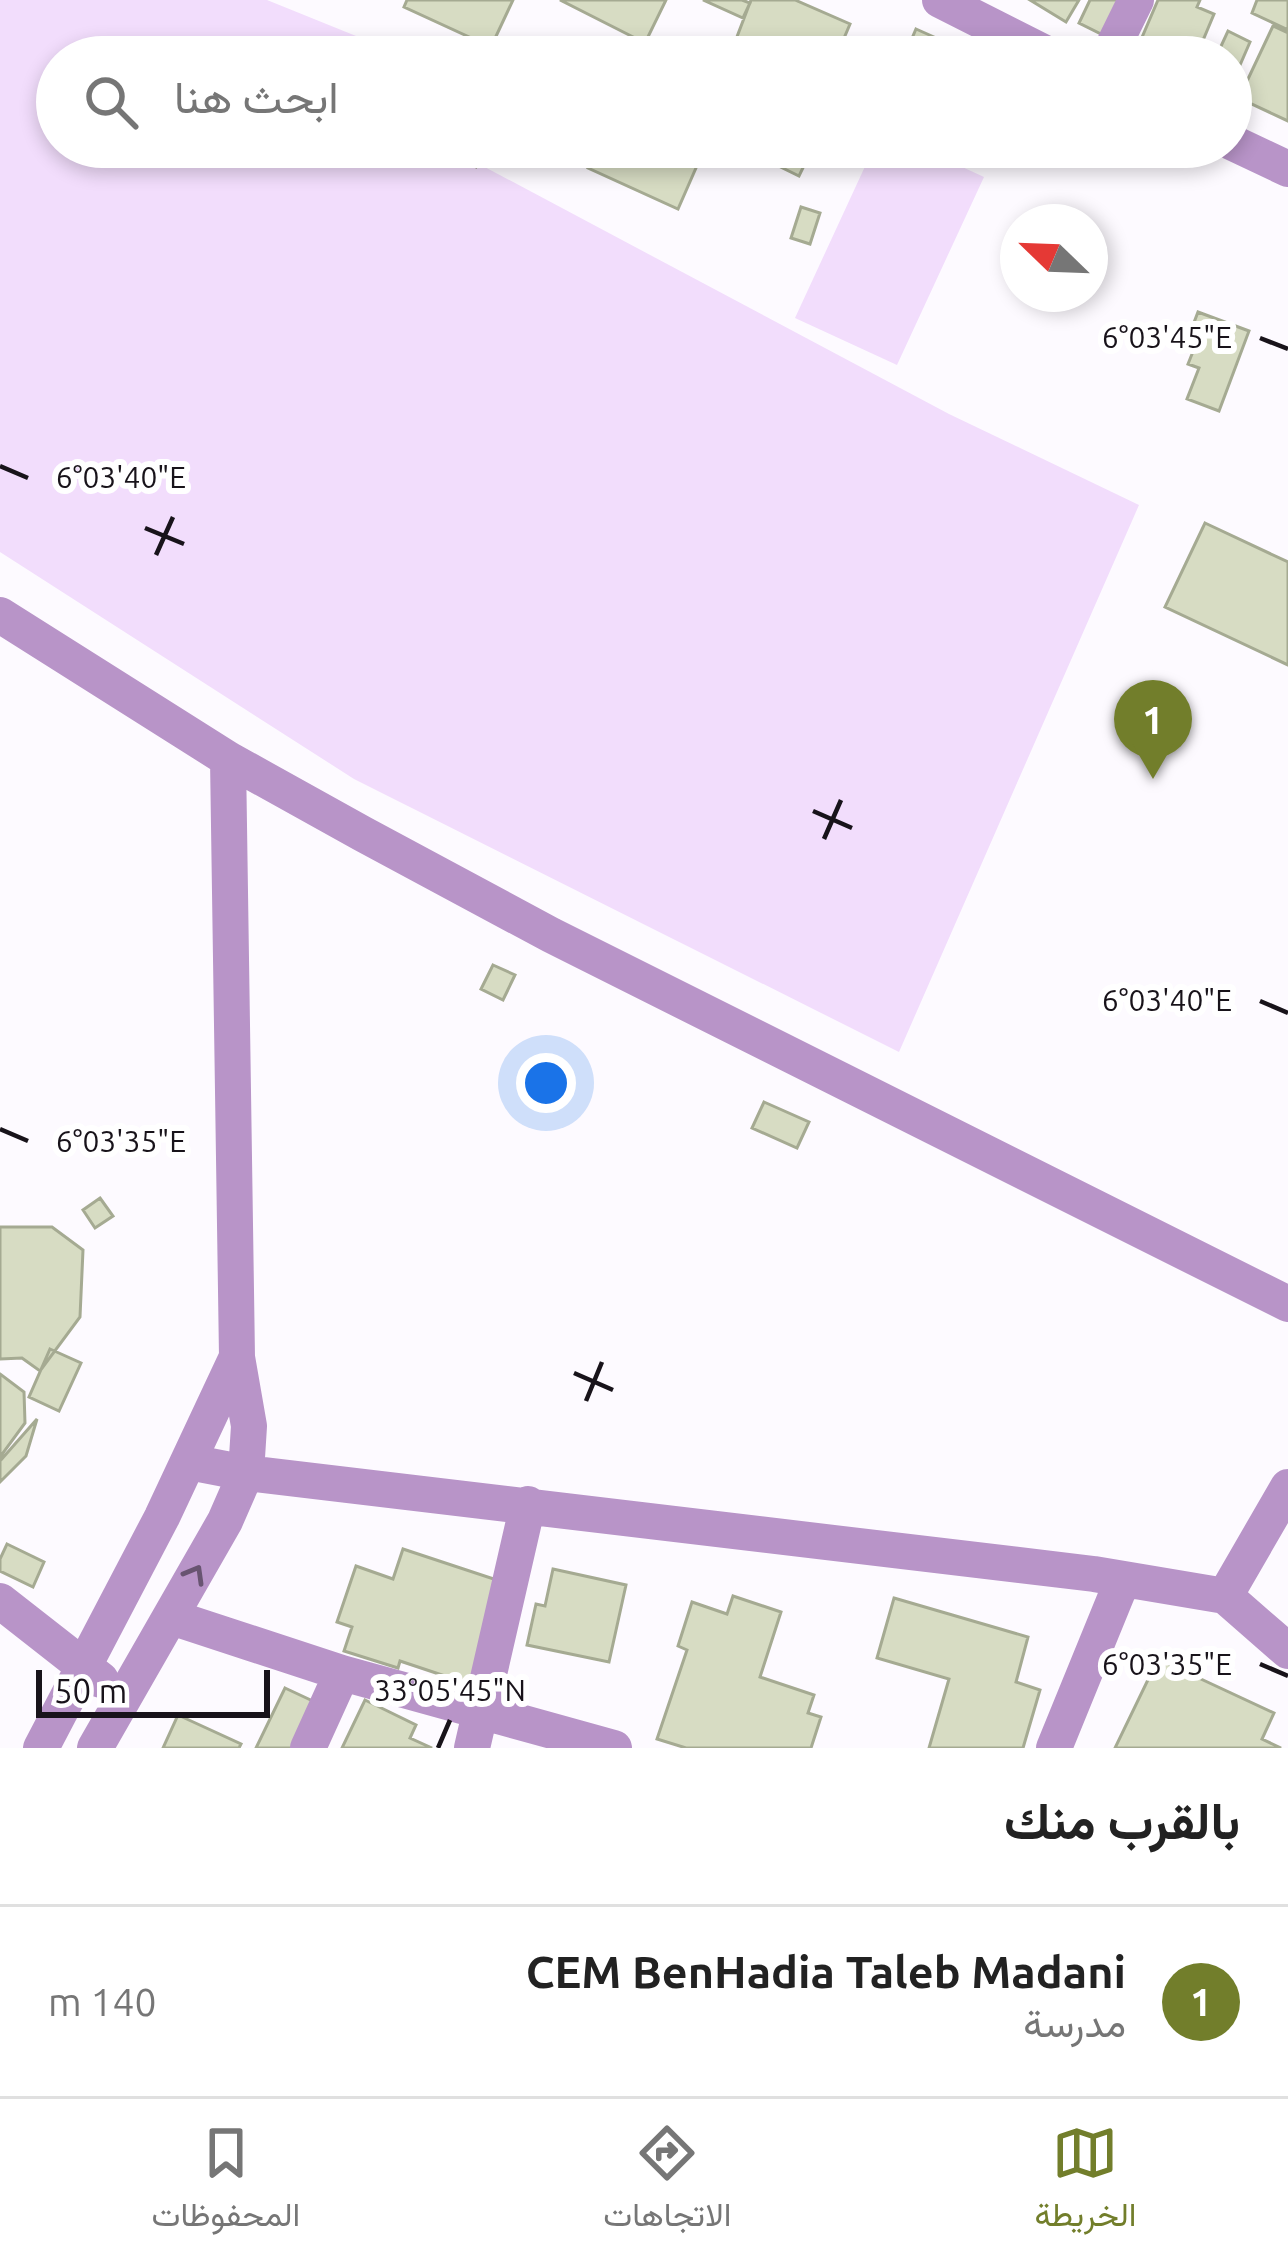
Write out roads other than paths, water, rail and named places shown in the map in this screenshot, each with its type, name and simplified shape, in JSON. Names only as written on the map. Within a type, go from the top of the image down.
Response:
[{"type":"street","points":[[940,0],[1011,36]]},
{"type":"street","points":[[1118,36],[1136,0]]},
{"type":"street","points":[[1252,152],[1288,169]]},
{"type":"street","points":[[0,615],[228,759],[551,935],[1288,1304]]},
{"type":"street","points":[[95,1748],[225,1522],[246,1473],[249,1426],[237,1357],[228,759]]},
{"type":"street","points":[[41,1748],[189,1462],[237,1357]]},
{"type":"street","points":[[189,1462],[246,1473],[1124,1579],[1225,1596],[1288,1651]]},
{"type":"street","points":[[1225,1596],[1288,1487]]},
{"type":"street","points":[[476,1731],[528,1504]]},
{"type":"street","points":[[1054,1748],[1124,1579]]},
{"type":"street","points":[[0,1601],[124,1698]]},
{"type":"street","points":[[171,1616],[343,1673],[476,1731],[614,1748]]},
{"type":"street","points":[[308,1748],[343,1673]]},
{"type":"place","name":"CEM BenHadia Taleb Madani","points":[[1153,779]]}]
